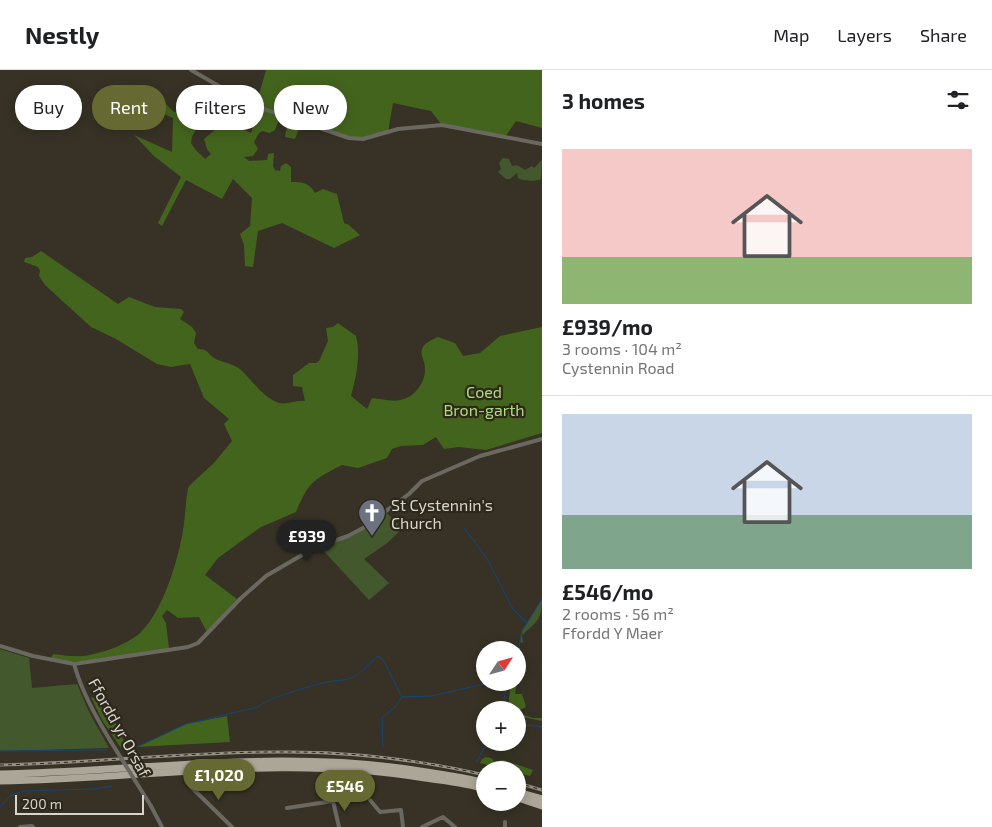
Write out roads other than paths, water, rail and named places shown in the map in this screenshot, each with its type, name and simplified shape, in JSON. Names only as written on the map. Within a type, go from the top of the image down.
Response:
[{"type":"highway","points":[[0,774],[54,773],[247,761],[320,760],[397,767],[476,781]]},
{"type":"highway","points":[[0,781],[230,768],[292,767],[386,771],[476,787]]},
{"type":"highway","points":[[526,794],[542,799]]},
{"type":"highway","points":[[526,801],[542,806]]},
{"type":"street","points":[[191,70],[252,105],[349,138],[363,139],[398,129],[442,125],[542,144]]},
{"type":"street","points":[[0,646],[33,656],[74,664],[193,645],[266,576],[314,548],[358,531],[409,494],[422,481],[480,456],[542,439]]},
{"type":"street","name":"Ffordd yr Orsaf","points":[[74,664],[79,683],[95,714],[162,827]]},
{"type":"street","points":[[191,787],[232,827]]},
{"type":"street","points":[[370,800],[380,812],[401,810],[402,827]]},
{"type":"street","points":[[287,808],[333,801],[339,827]]},
{"type":"street","points":[[422,827],[443,817],[455,827]]},
{"type":"street","points":[[505,822],[505,827]]},
{"type":"street","points":[[20,827],[32,827]]},
{"type":"waterway","points":[[464,528],[486,557],[513,609],[528,624]]},
{"type":"waterway","points":[[520,641],[522,631],[542,599]]},
{"type":"waterway","points":[[137,747],[186,724],[258,707],[271,699],[301,689],[351,678],[362,671],[378,656],[384,661],[402,697],[431,696],[476,686]]},
{"type":"waterway","points":[[504,701],[505,691]]},
{"type":"waterway","points":[[383,747],[382,718],[397,705],[401,698]]},
{"type":"waterway","points":[[526,725],[542,727]]},
{"type":"waterway","points":[[0,751],[107,750]]},
{"type":"waterway","points":[[478,761],[482,751]]},
{"type":"waterway","points":[[0,807],[10,796],[24,791],[94,789],[112,786]]},
{"type":"railway","points":[[0,765],[217,753],[314,752],[387,758],[476,773]]},
{"type":"railway","points":[[526,785],[542,790]]},
{"type":"place","name":"St Cystennin's Church","points":[[372,537]]},
{"type":"park label","name":"Coed Bron-garth","points":[[484,400]]}]
